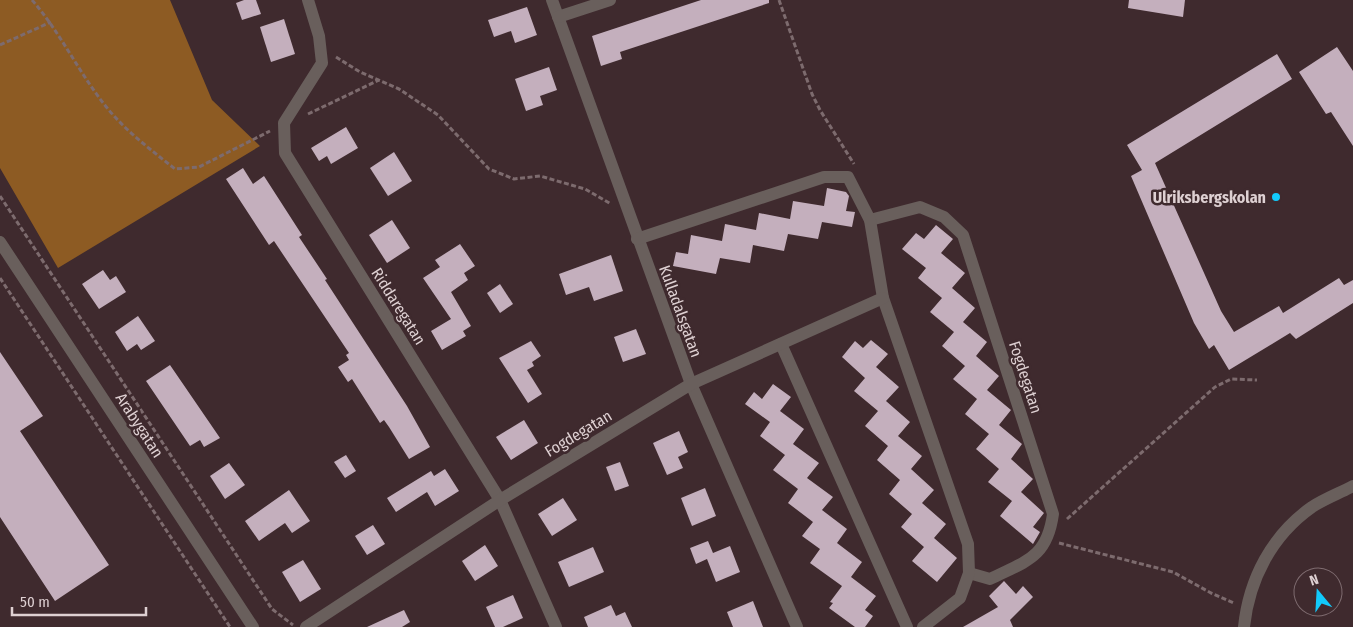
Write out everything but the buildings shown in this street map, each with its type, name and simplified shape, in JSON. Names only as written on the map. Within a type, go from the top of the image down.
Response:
[{"type":"street","points":[[284,124],[322,62],[319,36],[308,0]]},
{"type":"street","name":"Kulladalsgatan","points":[[552,0],[691,384],[797,627]]},
{"type":"street","points":[[558,17],[610,0]]},
{"type":"street","name":"Riddaregatan","points":[[284,124],[285,153],[500,500],[556,627]]},
{"type":"street","points":[[637,239],[824,177],[848,178],[870,220],[883,298],[956,504],[968,544],[969,573],[960,598],[923,627]]},
{"type":"street","name":"Fogdegatan","points":[[870,220],[920,208],[944,217],[963,235],[1054,514],[1047,539]]},
{"type":"street","name":"Arabygatan","points":[[0,242],[253,627]]},
{"type":"street","name":"Fogdegatan","points":[[306,627],[500,500],[691,384],[883,298]]},
{"type":"street","points":[[781,344],[907,627]]},
{"type":"street","points":[[1243,627],[1257,573],[1278,539],[1313,506],[1353,486]]},
{"type":"street","points":[[969,573],[990,579],[1035,556],[1047,539]]},
{"type":"path","points":[[32,0],[51,22],[104,104],[138,140],[175,169],[199,167],[284,124],[338,102],[379,80]]},
{"type":"path","points":[[778,0],[816,102],[859,172],[860,177],[852,184]]},
{"type":"path","points":[[0,45],[51,22]]},
{"type":"path","points":[[320,48],[360,72],[398,89],[438,115],[488,169],[514,179],[540,176],[585,189],[628,214]]},
{"type":"path","points":[[0,196],[272,609],[295,627]]},
{"type":"path","points":[[0,278],[230,627]]},
{"type":"path","points":[[1047,539],[1214,387],[1231,379],[1257,380]]},
{"type":"path","points":[[1047,539],[1173,572],[1211,593],[1247,608]]},
{"type":"shaded area","points":[[0,0],[170,0],[212,100],[260,146],[58,268],[0,168]]},
{"type":"place","name":"Ulriksbergskolan","points":[[1276,197]]}]
